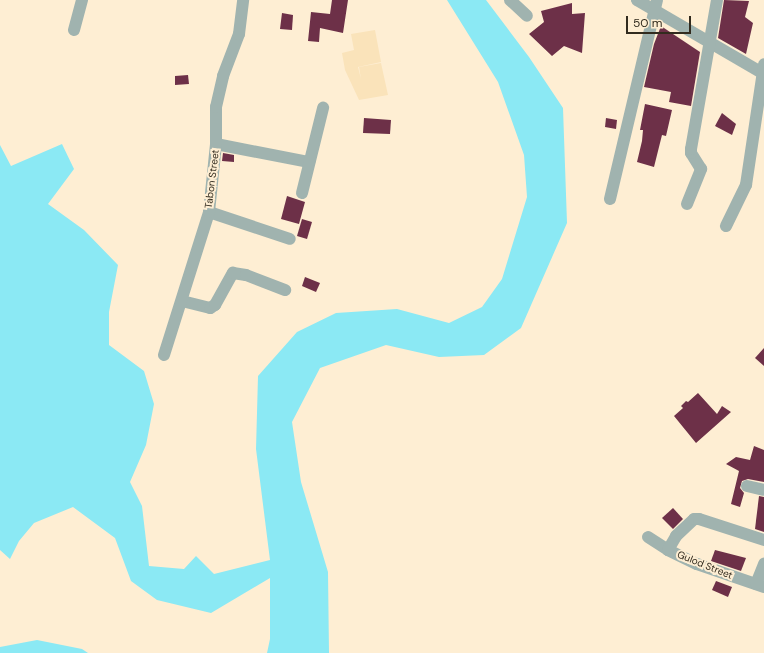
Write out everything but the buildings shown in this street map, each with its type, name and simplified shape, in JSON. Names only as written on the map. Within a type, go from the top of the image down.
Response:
[{"type":"street","points":[[74,30],[82,0]]},
{"type":"street","name":"Tabon Street","points":[[164,355],[209,212],[216,144],[216,107],[219,92],[239,34],[243,0]]},
{"type":"street","points":[[510,0],[527,16]]},
{"type":"street","points":[[637,0],[656,6],[709,43],[763,70],[756,126],[746,185],[726,226]]},
{"type":"street","points":[[687,204],[701,169],[691,149],[717,0]]},
{"type":"street","points":[[610,199],[656,6]]},
{"type":"street","points":[[302,193],[323,108]]},
{"type":"street","points":[[216,144],[310,162]]},
{"type":"street","points":[[209,212],[290,239]]},
{"type":"street","points":[[182,301],[210,308],[215,305],[233,273],[246,275],[286,290]]},
{"type":"street","points":[[747,486],[764,490]]},
{"type":"street","points":[[668,550],[676,536],[694,519],[699,519],[764,540]]},
{"type":"street","name":"Gulod Street","points":[[648,537],[668,550],[697,564],[760,585]]},
{"type":"street","points":[[760,585],[764,564]]},
{"type":"shaded area","points":[[375,30],[381,62],[358,67],[361,79],[359,67],[381,63],[388,95],[359,100],[345,70],[342,53],[354,50],[351,34]]},
{"type":"water","points":[[447,0],[486,0],[529,57],[563,108],[567,223],[521,328],[484,355],[439,357],[386,345],[320,368],[292,422],[301,482],[328,572],[329,653],[267,653],[270,639],[270,578],[211,613],[157,600],[131,581],[115,538],[73,507],[34,523],[19,541],[10,559],[0,550],[0,145],[11,166],[62,144],[74,169],[48,204],[84,230],[118,265],[109,312],[109,345],[144,371],[154,404],[146,445],[130,482],[142,506],[149,566],[184,569],[196,556],[214,574],[270,560],[256,449],[258,376],[297,332],[336,313],[397,309],[449,323],[482,307],[502,279],[527,197],[524,155],[498,82]]},
{"type":"water","points":[[37,640],[82,649],[88,653],[0,653],[0,647]]}]
